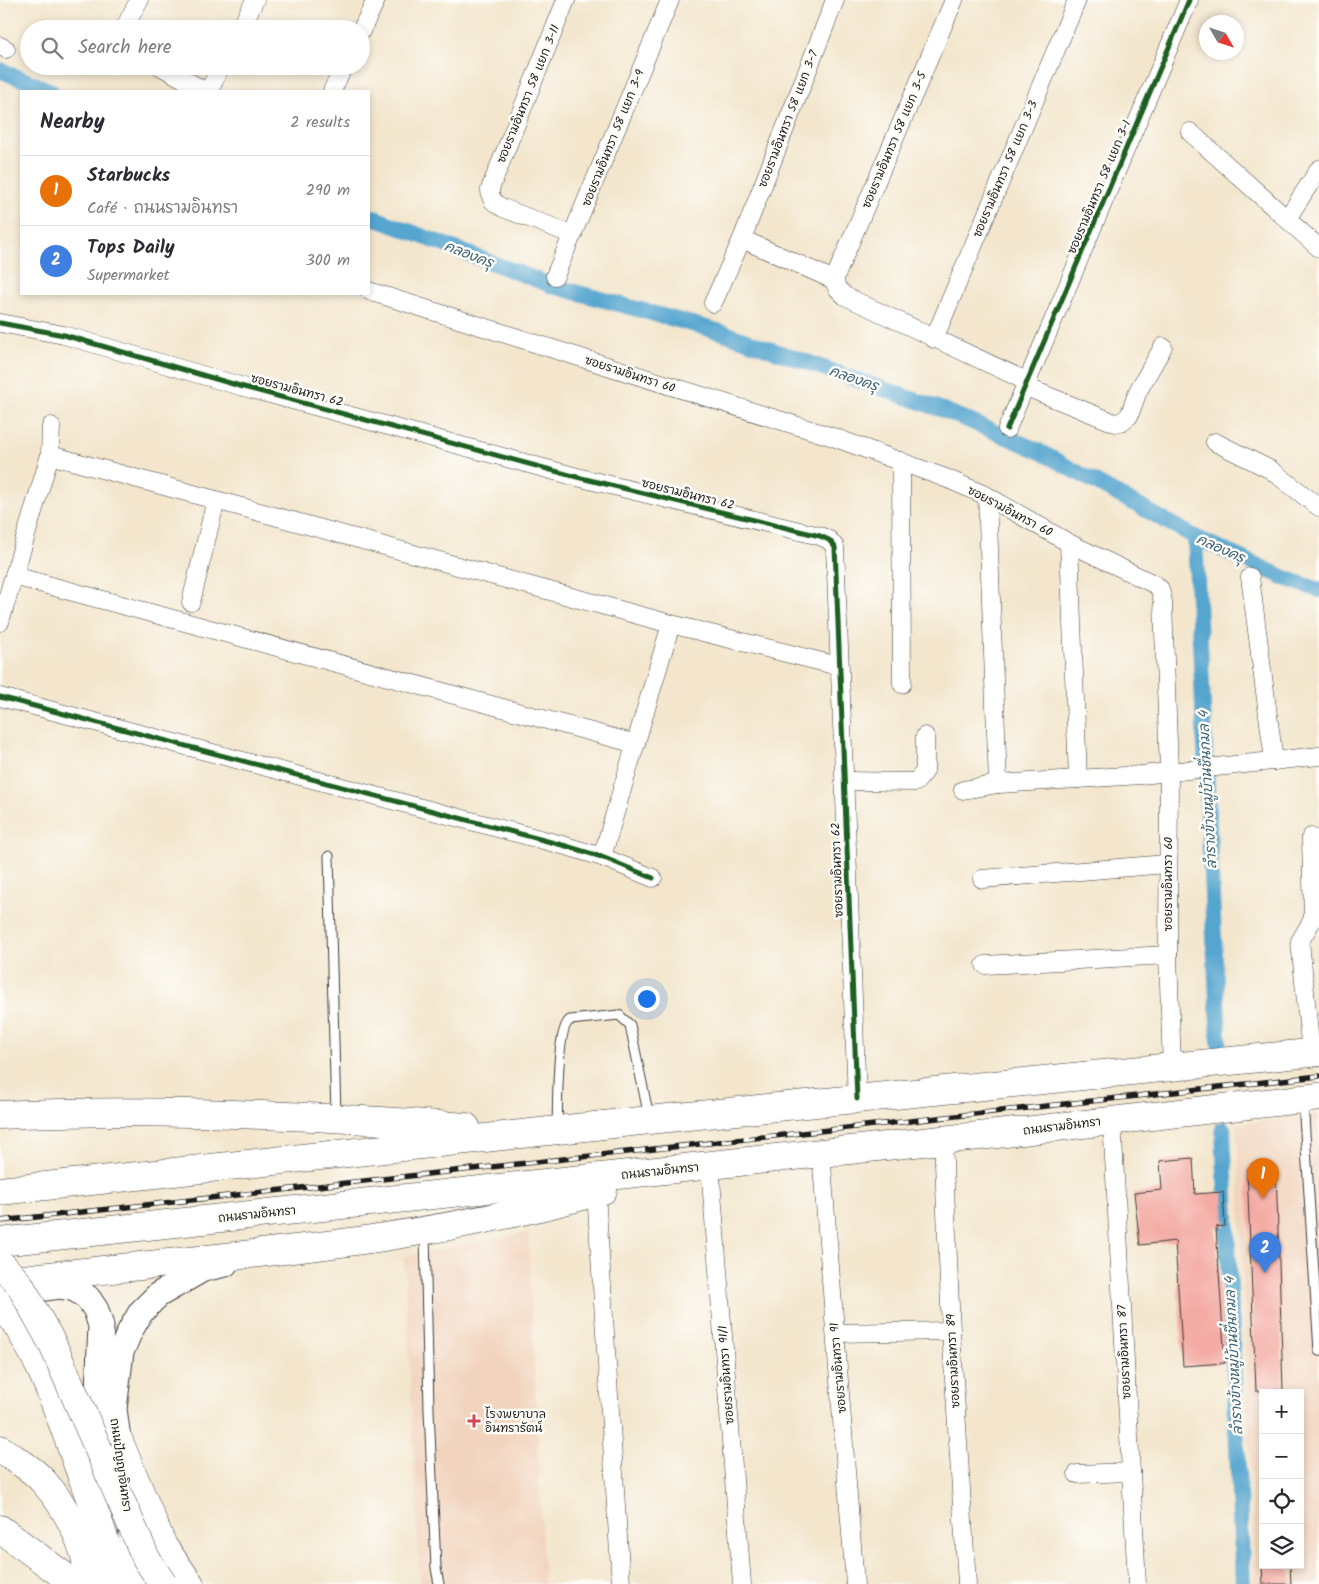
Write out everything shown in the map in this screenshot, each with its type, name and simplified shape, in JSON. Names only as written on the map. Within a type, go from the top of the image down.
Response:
[{"type":"main road","points":[[0,1191],[649,1120],[1315,1053]]},
{"type":"main road","name":"ถนนรามอินทรา","points":[[0,1242],[710,1166],[1311,1098]]},
{"type":"main road","points":[[0,1115],[157,1113],[336,1119],[530,1133]]},
{"type":"main road","points":[[0,1282],[266,1253],[424,1230],[539,1207],[674,1169]]},
{"type":"main road","name":"ถนนปัญญาอินทรา","points":[[139,1584],[114,1409],[121,1352],[141,1312],[158,1294],[203,1269],[266,1253]]},
{"type":"main road","points":[[0,1263],[20,1285],[52,1343],[142,1549],[163,1584]]},
{"type":"main road","points":[[0,1294],[60,1286],[75,1289],[88,1298],[96,1310],[101,1326],[97,1412],[100,1443],[126,1502]]},
{"type":"main road","points":[[0,1302],[29,1345],[54,1400],[110,1557],[115,1584]]},
{"type":"main road","points":[[118,1439],[163,1546],[190,1584]]},
{"type":"main road","points":[[0,1449],[42,1480],[59,1502],[84,1549],[89,1572],[88,1584]]},
{"type":"main road","points":[[0,1529],[75,1584]]},
{"type":"street","points":[[129,20],[139,0]]},
{"type":"street","points":[[245,20],[255,0]]},
{"type":"street","points":[[366,20],[376,0]]},
{"type":"street","name":"ซอยรามอินทรา 58 แยก 3-11","points":[[566,0],[490,189],[490,196],[495,204],[573,234]]},
{"type":"street","name":"ซอยรามอินทรา 58 แยก 3-9","points":[[555,276],[670,0]]},
{"type":"street","name":"ซอยรามอินทรา 58 แยก 3-7","points":[[713,303],[742,239],[835,0]]},
{"type":"street","name":"ซอยรามอินทรา 58 แยก 3-5","points":[[834,280],[954,0]]},
{"type":"street","name":"ซอยรามอินทรา 58 แยก 3-3","points":[[934,339],[1077,0]]},
{"type":"street","name":"ซอยรามอินทรา 58 แยก 3-1","points":[[1007,428],[1027,385],[1189,0]]},
{"type":"street","points":[[177,75],[205,90]]},
{"type":"street","points":[[208,90],[217,75]]},
{"type":"street","points":[[332,90],[340,75]]},
{"type":"street","points":[[1190,132],[1319,248]]},
{"type":"street","points":[[1287,220],[1319,169]]},
{"type":"street","points":[[742,239],[834,280],[837,288],[845,296],[1027,385],[1115,423],[1121,422],[1129,416],[1138,391],[1163,347]]},
{"type":"street","name":"ซอยรามอินทรา 60","points":[[370,291],[834,437],[902,461],[987,496],[1069,543],[1152,582],[1160,589],[1163,602],[1169,771],[1168,955],[1172,1068]]},
{"type":"street","name":"ซอยรามอินทรา 62","points":[[0,323],[56,333],[577,477],[820,536],[829,540],[835,547],[838,666],[857,1099]]},
{"type":"street","points":[[0,622],[50,455],[51,426]]},
{"type":"street","points":[[1215,442],[1272,470],[1319,507]]},
{"type":"street","points":[[50,455],[671,624],[838,666]]},
{"type":"street","points":[[902,461],[902,684]]},
{"type":"street","points":[[987,496],[998,784]]},
{"type":"street","points":[[191,602],[216,500]]},
{"type":"street","points":[[1069,543],[1078,779]]},
{"type":"street","points":[[14,576],[636,744]]},
{"type":"street","points":[[1250,577],[1274,761]]},
{"type":"street","points":[[602,857],[671,624]]},
{"type":"street","points":[[0,697],[602,857],[653,878]]},
{"type":"street","points":[[844,781],[916,782],[925,771],[926,736]]},
{"type":"street","points":[[963,790],[998,784],[1078,779],[1319,756]]},
{"type":"street","points":[[1311,837],[1313,919],[1300,941],[1315,1053]]},
{"type":"street","points":[[982,879],[1168,864]]},
{"type":"street","points":[[984,965],[1168,955]]},
{"type":"street","name":"ซอยรามอินทรา 87","points":[[1112,1120],[1137,1584]]},
{"type":"street","name":"ซอยรามอินทรา 89","points":[[943,1139],[951,1331],[967,1584]]},
{"type":"street","name":"ซอยรามอินทรา 91","points":[[821,1153],[855,1584]]},
{"type":"street","name":"ซอยรามอินทรา 91/1","points":[[710,1166],[742,1584]]},
{"type":"street","points":[[596,1192],[621,1584]]},
{"type":"street","points":[[836,1333],[951,1331]]},
{"type":"street","points":[[1077,1474],[1131,1472]]},
{"type":"lane","points":[[330,856],[336,1119]]},
{"type":"lane","points":[[557,1130],[561,1043],[563,1027],[570,1020],[620,1015],[627,1021],[630,1025],[649,1120]]},
{"type":"lane","points":[[1311,1098],[1319,1351]]},
{"type":"lane","points":[[424,1230],[429,1410],[436,1568],[439,1584]]},
{"type":"shaded area","points":[[1319,1115],[1319,1584],[1255,1584],[1237,1124]]},
{"type":"shaded area","name":"โรงพยาบาล อินทรารัตน์","points":[[528,1232],[544,1584],[420,1584],[404,1257]]},
{"type":"building","points":[[1193,1158],[1195,1194],[1223,1192],[1225,1226],[1216,1227],[1225,1363],[1183,1366],[1175,1241],[1140,1245],[1134,1193],[1162,1190],[1160,1161]]},
{"type":"building","points":[[1276,1167],[1283,1389],[1259,1389],[1259,1391],[1256,1391],[1247,1169]]},
{"type":"building","points":[[1262,1569],[1290,1569],[1291,1584],[1263,1584]]},
{"type":"waterway","name":"คลองครุ","points":[[0,70],[49,90]]},
{"type":"waterway","name":"คลองครุ","points":[[370,216],[553,286],[721,332],[946,411],[1037,450],[1195,537],[1285,578],[1319,590]]},
{"type":"waterway","name":"ลำรางข้างหมู่บ้านชื่นกมล 4","points":[[1195,537],[1219,1043]]},
{"type":"waterway","name":"ลำรางข้างหมู่บ้านชื่นกมล 4","points":[[1223,1129],[1243,1584]]},
{"type":"railway","points":[[0,1221],[1319,1076]]},
{"type":"cycle path","points":[[1007,429],[1189,0]]},
{"type":"cycle path","points":[[0,323],[64,335],[240,386],[577,477],[820,536],[829,540],[835,547],[857,1099]]},
{"type":"cycle path","points":[[0,697],[566,846],[602,857],[653,878]]},
{"type":"place","name":"Starbucks","points":[[1263,1199]]},
{"type":"place","name":"Tops Daily","points":[[1265,1273]]},
{"type":"place","name":"โรงพยาบาล อินทรารัตน์","points":[[474,1421]]}]
